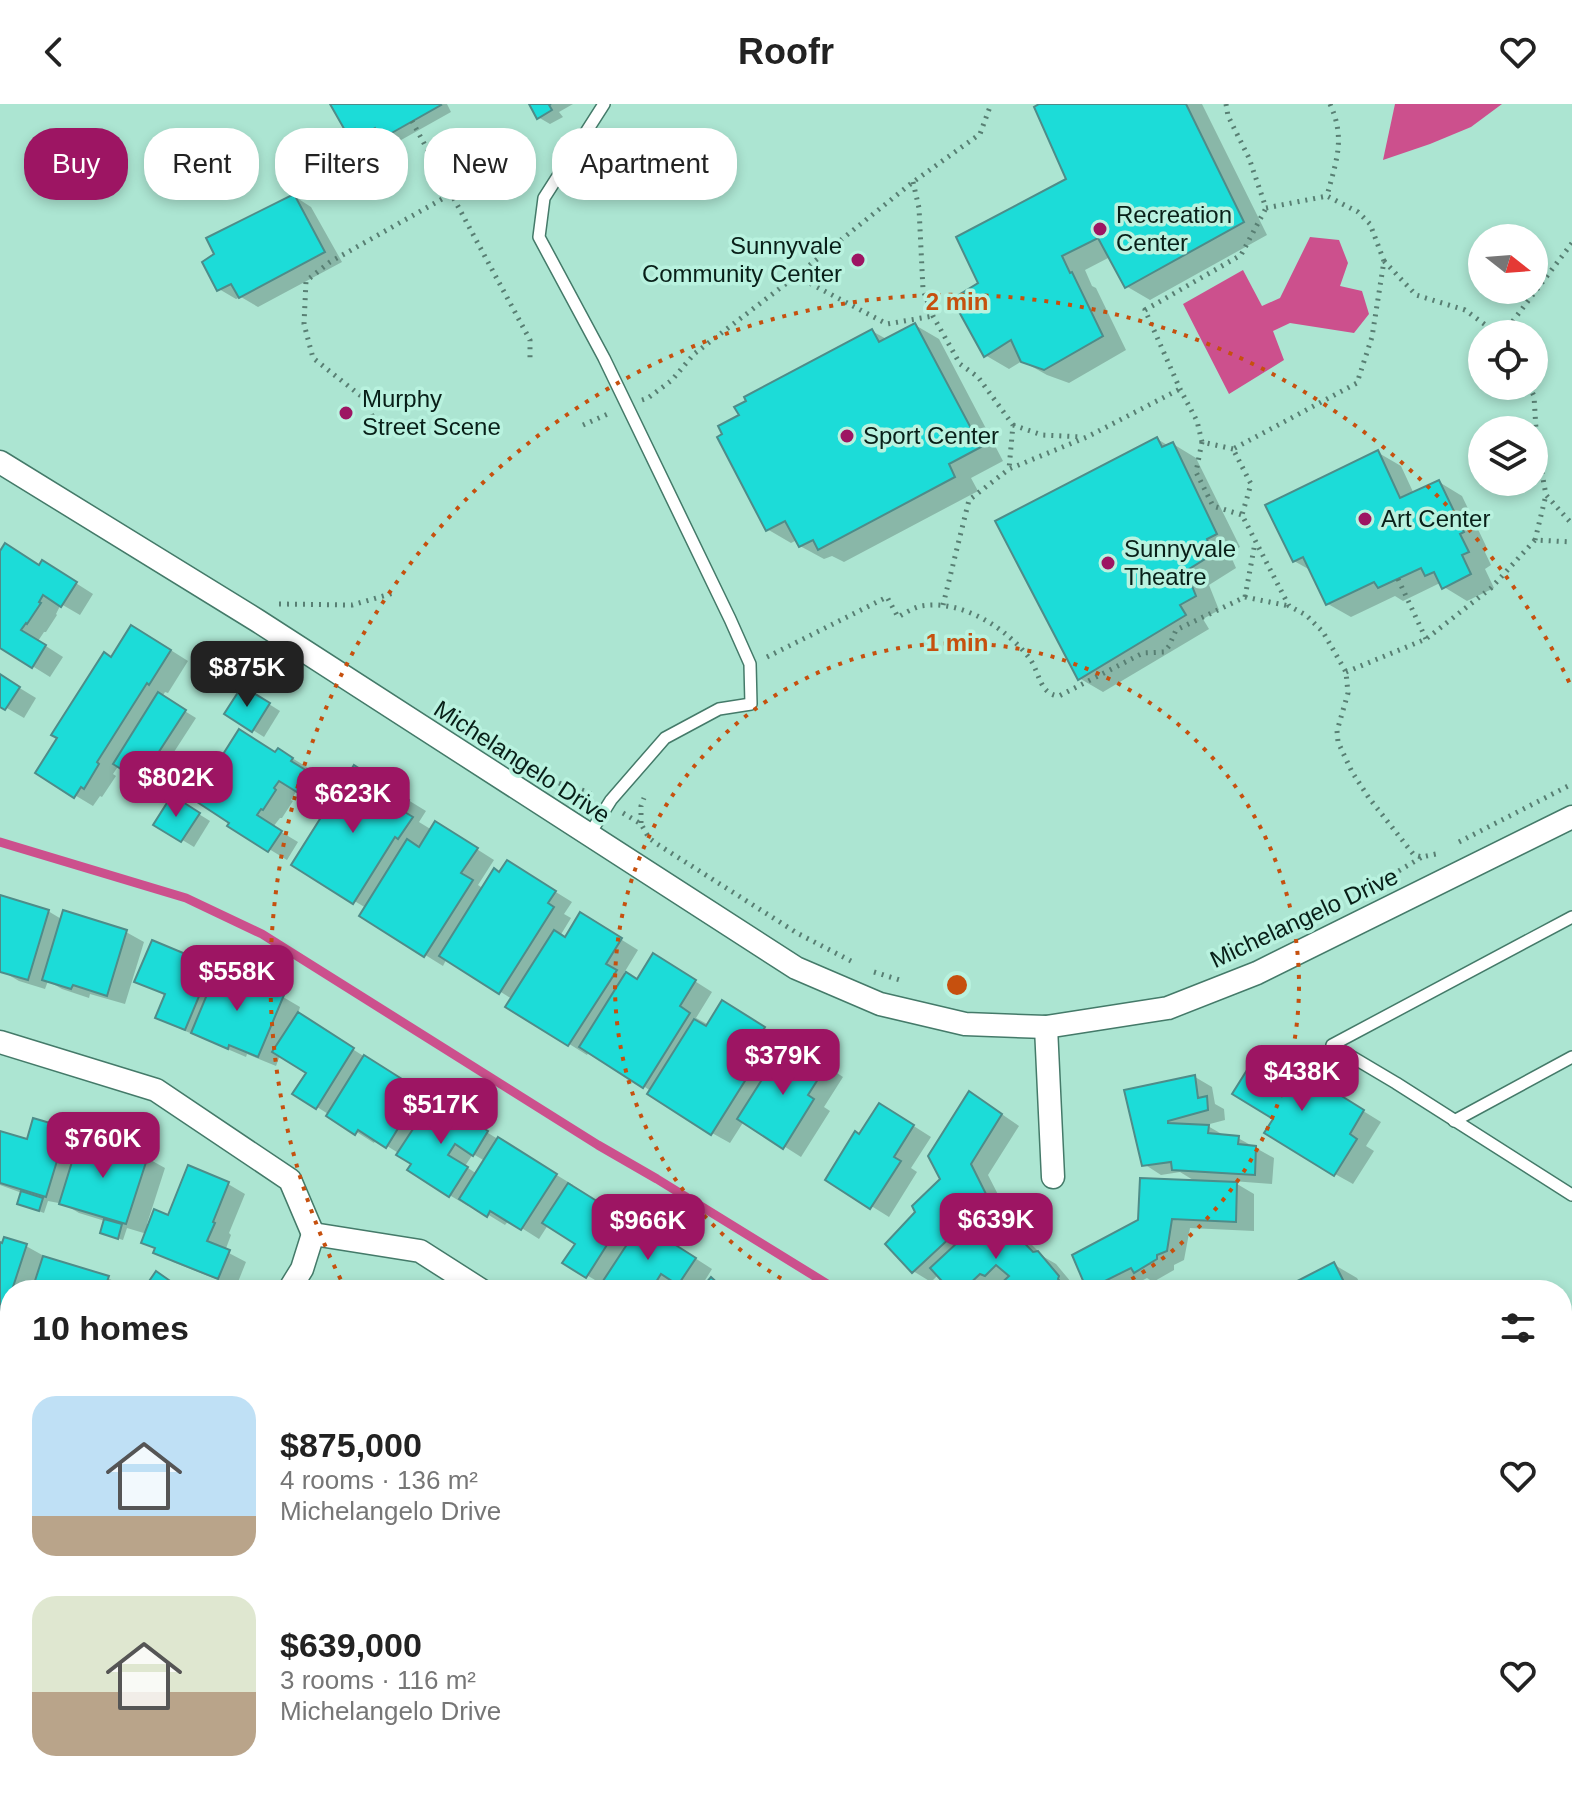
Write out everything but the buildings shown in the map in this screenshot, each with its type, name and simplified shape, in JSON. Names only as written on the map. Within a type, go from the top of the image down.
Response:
[{"type":"street","name":"Michelangelo Drive","points":[[0,462],[258,621],[796,968],[880,1004],[965,1024],[1046,1027],[1168,1008],[1257,973],[1572,817]]},
{"type":"street","points":[[1046,1027],[1053,1177]]},
{"type":"street","points":[[0,1042],[156,1090],[290,1180],[313,1234],[295,1280]]},
{"type":"street","points":[[313,1234],[420,1251],[465,1280]]},
{"type":"lane","points":[[589,836],[608,804],[665,738],[719,709],[751,704],[750,664],[730,619],[596,344],[539,237],[544,198],[604,104]]},
{"type":"lane","points":[[1572,917],[1332,1045],[1572,1195]]},
{"type":"lane","points":[[1454,1121],[1572,1057]]},
{"type":"path","points":[[583,425],[648,398],[672,380],[694,354],[913,182],[980,134],[991,104]]},
{"type":"path","points":[[1226,104],[1228,116],[1249,158],[1266,208],[1241,255],[1145,310],[1197,421],[1202,442],[1196,472],[1213,506],[1242,515]]},
{"type":"path","points":[[1327,196],[1340,147],[1336,117],[1330,104]]},
{"type":"path","points":[[412,121],[424,143]]},
{"type":"path","points":[[913,182],[919,208],[923,290],[933,316],[960,364],[978,377],[1013,425],[1042,435],[1087,437]]},
{"type":"path","points":[[1266,208],[1327,196],[1358,212],[1370,224],[1384,261],[1416,295],[1465,310],[1480,320]]},
{"type":"path","points":[[378,431],[366,400],[313,358],[304,324],[306,281],[330,262],[440,200]]},
{"type":"path","points":[[454,200],[530,340],[530,359]]},
{"type":"path","points":[[1511,320],[1572,243]]},
{"type":"path","points":[[1202,442],[1233,449],[1357,383],[1372,337],[1384,261]]},
{"type":"path","points":[[796,276],[887,324],[933,316]]},
{"type":"path","points":[[943,605],[969,500],[1009,469],[1087,437],[1180,389]]},
{"type":"path","points":[[1009,469],[1013,425]]},
{"type":"path","points":[[1233,449],[1251,484],[1242,515],[1289,606]]},
{"type":"path","points":[[1346,672],[1426,639],[1491,588],[1535,540],[1546,496]]},
{"type":"path","points":[[1547,496],[1572,524]]},
{"type":"path","points":[[1535,540],[1572,542]]},
{"type":"path","points":[[1245,597],[1255,542]]},
{"type":"path","points":[[1398,579],[1426,639]]},
{"type":"path","points":[[287,613],[274,604],[352,605],[397,592]]},
{"type":"path","points":[[750,664],[887,597],[898,617],[919,607],[943,605],[972,614],[997,628],[1017,643],[1033,663],[1044,689],[1059,696],[1143,653],[1164,652],[1176,630],[1245,597],[1289,606],[1306,615],[1323,632],[1346,672],[1348,693],[1337,731],[1338,742],[1369,798],[1414,855],[1432,856],[1572,784]]},
{"type":"path","points":[[548,776],[561,784],[582,789],[641,824],[649,838],[670,853],[797,933],[857,964]]},
{"type":"path","points":[[582,789],[590,788]]},
{"type":"path","points":[[641,824],[644,798]]},
{"type":"path","points":[[1379,883],[1422,857]]},
{"type":"path","points":[[872,971],[912,984]]},
{"type":"shaded area","points":[[1395,104],[1502,104],[1471,127],[1383,160]]},
{"type":"shaded area","points":[[1310,237],[1339,240],[1348,263],[1340,286],[1362,291],[1369,314],[1354,333],[1290,323],[1273,331],[1284,360],[1229,394],[1183,304],[1243,270],[1262,306],[1280,298]]},
{"type":"waterway","points":[[0,842],[186,898],[262,934],[598,1145],[821,1280]]},
{"type":"place","name":"Recreation Center","points":[[1100,229]]},
{"type":"place","name":"Sunnyvale Community Center","points":[[858,260]]},
{"type":"place","name":"Murphy Street Scene","points":[[346,413]]},
{"type":"place","name":"Sport Center","points":[[847,436]]},
{"type":"place","name":"Art Center","points":[[1365,519]]},
{"type":"place","name":"Sunnyvale Theatre","points":[[1108,563]]}]
